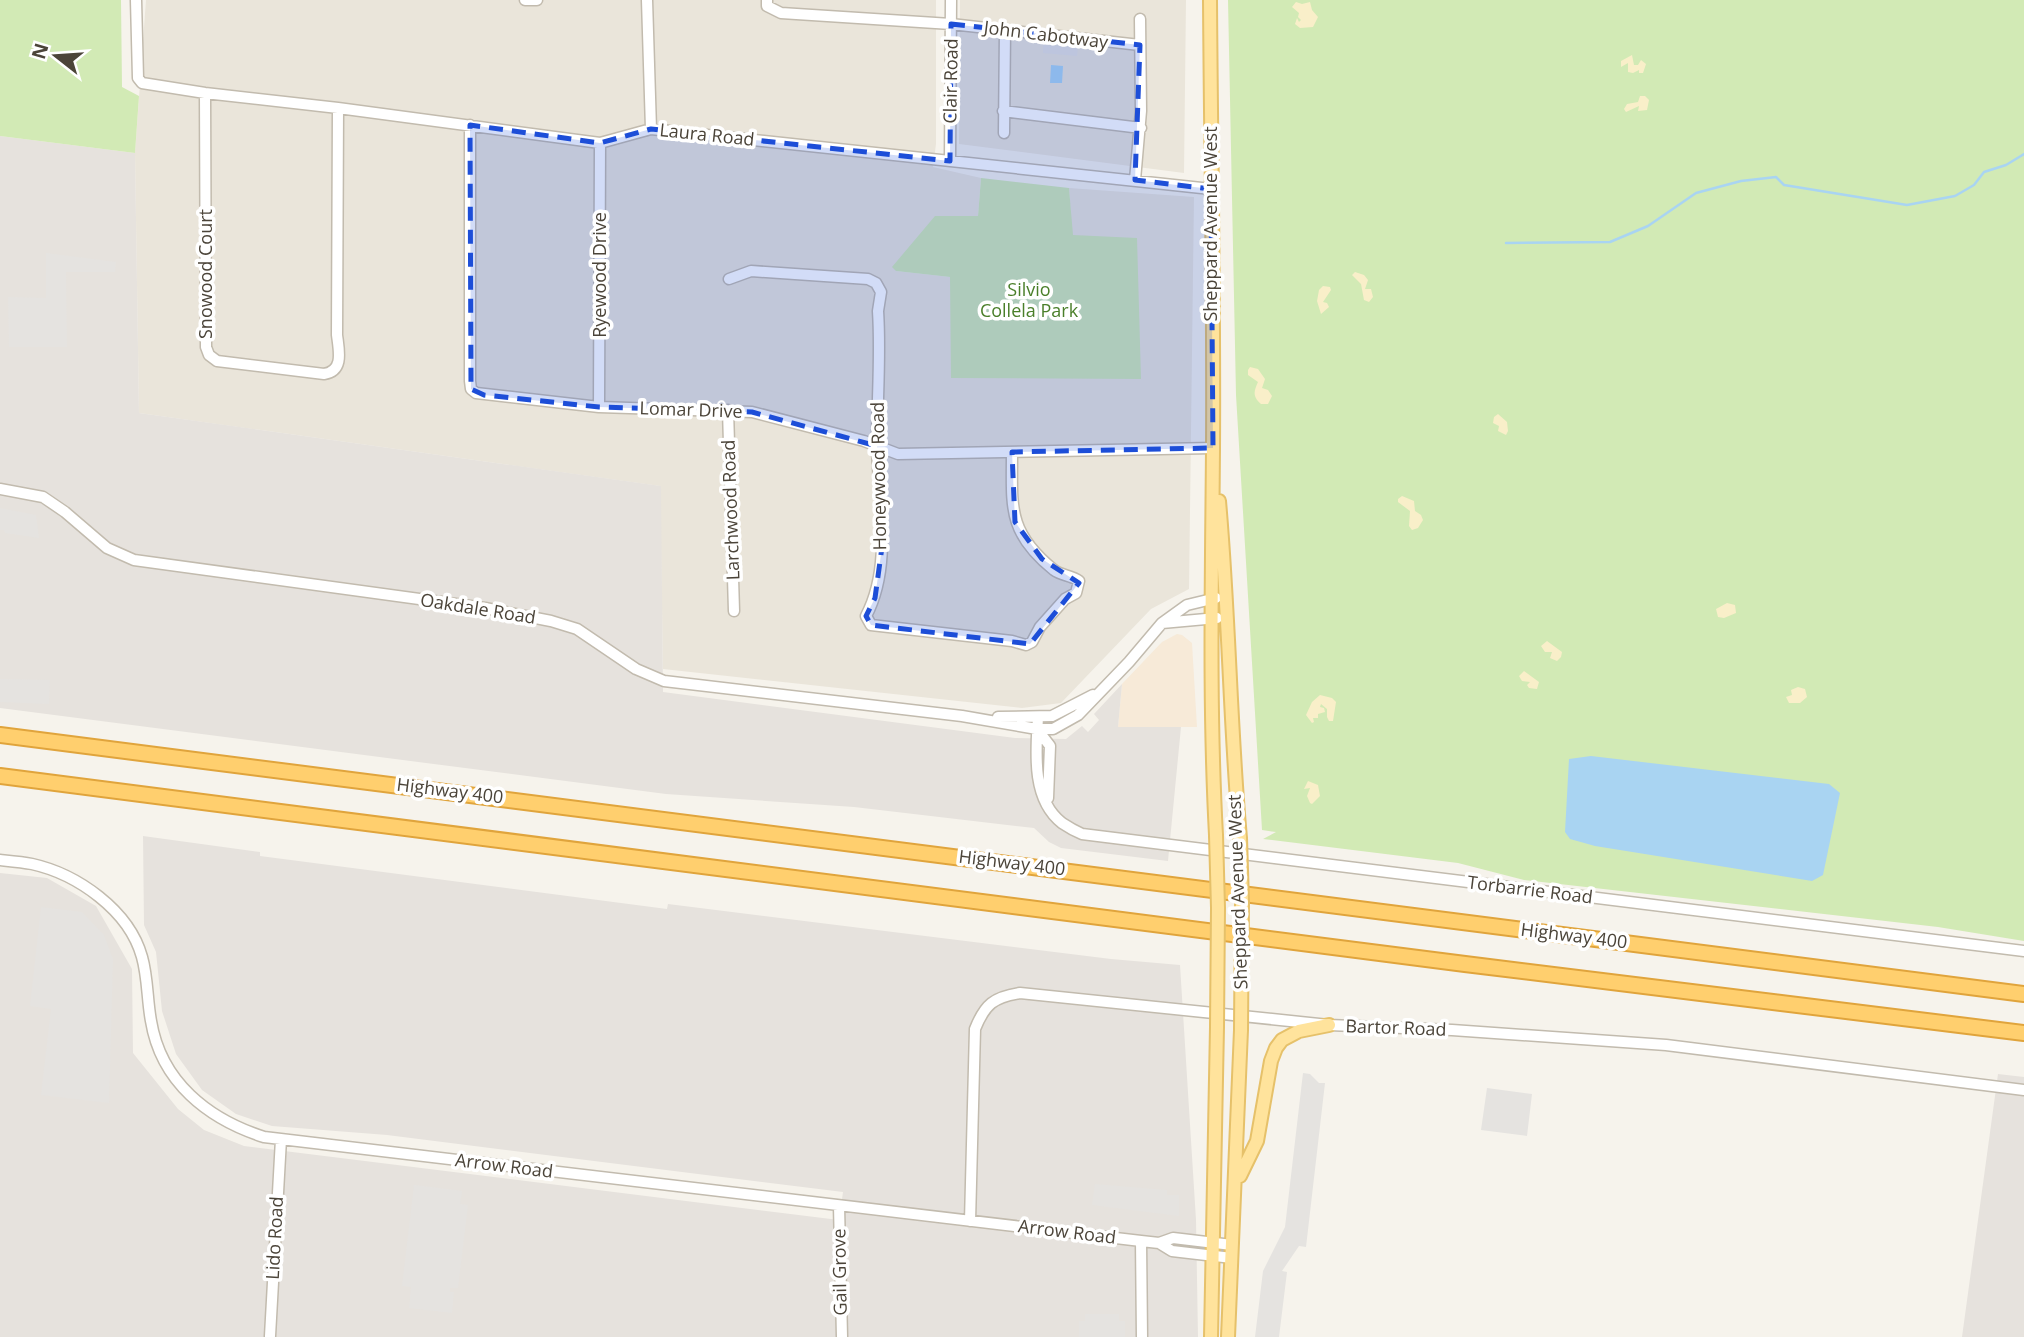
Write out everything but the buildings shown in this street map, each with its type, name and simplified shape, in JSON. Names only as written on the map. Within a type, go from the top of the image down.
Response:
[{"type":"highway","name":"Highway 400","points":[[0,735],[2024,993]]},
{"type":"highway","points":[[0,776],[1479,966],[2024,1033]]},
{"type":"main road","name":"Sheppard Avenue West","points":[[1210,0],[1213,448],[1210,620],[1216,835],[1217,1027],[1211,1337]]},
{"type":"main road","name":"Sheppard Avenue West","points":[[1213,448],[1227,598],[1242,901],[1236,1190],[1228,1337]]},
{"type":"main road","points":[[1236,1190],[1244,1165],[1257,1141],[1271,1061],[1276,1048],[1282,1040],[1300,1031],[1329,1025]]},
{"type":"street","name":"Laura Road","points":[[136,0],[138,78],[142,83],[600,143],[651,129],[1211,189]]},
{"type":"street","points":[[525,0],[537,0]]},
{"type":"street","points":[[647,0],[651,129]]},
{"type":"street","name":"John Cabotway","points":[[767,0],[767,6],[781,13],[951,24],[1140,45]]},
{"type":"street","name":"Clair Road","points":[[950,161],[951,0]]},
{"type":"street","points":[[1135,180],[1140,128],[1140,19]]},
{"type":"street","points":[[1004,133],[1005,30]]},
{"type":"street","name":"Snowood Court","points":[[205,93],[206,347],[209,355],[217,360],[324,374],[333,372],[339,360],[338,108]]},
{"type":"street","points":[[1003,111],[1140,128]]},
{"type":"street","name":"Lomar Drive","points":[[470,125],[471,388],[484,395],[598,407],[752,412],[898,454],[1213,448]]},
{"type":"street","name":"Ryewood Drive","points":[[598,407],[600,143]]},
{"type":"street","name":"Honeywood Road","points":[[729,279],[751,271],[868,279],[876,283],[881,292],[878,311],[877,446],[882,547],[875,598],[866,616],[871,625],[1012,641],[1026,645],[1032,642],[1040,627],[1065,599],[1076,593],[1079,583],[1074,578],[1060,574],[1042,559],[1023,536],[1016,522],[1012,510],[1012,452]]},
{"type":"street","name":"Larchwood Road","points":[[728,410],[734,611]]},
{"type":"street","name":"Oakdale Road","points":[[0,489],[43,497],[107,548],[134,560],[485,608],[551,621],[577,629],[636,669],[664,681],[962,716],[1037,729],[1053,729],[1078,715],[1162,624],[1187,605],[1227,598]]},
{"type":"street","points":[[1162,624],[1210,620],[1228,615]]},
{"type":"street","name":"Oakdale Road","points":[[962,716],[1052,716],[1100,692]]},
{"type":"street","points":[[1037,729],[1038,718]]},
{"type":"street","name":"Torbarrie Road","points":[[1037,729],[1037,780],[1060,822],[1082,834],[2024,951]]},
{"type":"street","name":"Arrow Road","points":[[0,860],[32,864],[63,876],[94,893],[116,913],[136,941],[142,958],[151,1024],[164,1058],[178,1083],[192,1099],[222,1120],[248,1132],[281,1139],[1159,1243],[1172,1251],[1212,1257],[1232,1251]]},
{"type":"street","name":"Bartor Road","points":[[970,1221],[975,1028],[982,1012],[993,1001],[1005,995],[1020,993],[1329,1025],[1452,1030],[1666,1045],[2024,1090]]},
{"type":"street","name":"Lido Road","points":[[270,1336],[281,1139]]},
{"type":"street","name":"Gail Grove","points":[[839,1206],[842,1337]]},
{"type":"street","name":"Arrow Road","points":[[1159,1243],[1173,1238],[1212,1242],[1232,1251]]},
{"type":"street","points":[[1142,1241],[1142,1337]]},
{"type":"highlighted area","points":[[951,24],[1140,45],[1135,180],[1211,189],[1213,448],[1012,452],[1015,522],[1042,559],[1079,583],[1030,644],[871,625],[866,616],[875,598],[882,547],[877,446],[752,412],[599,407],[484,395],[471,389],[470,125],[600,143],[651,129],[950,161]]},
{"type":"shaded area","points":[[146,0],[936,0],[936,144],[933,167],[981,178],[978,216],[896,271],[950,277],[1072,235],[1069,188],[1194,197],[1189,589],[1151,609],[1061,703],[1022,708],[663,669],[660,486],[139,413],[135,153]]},
{"type":"shaded area","points":[[960,0],[1186,0],[1184,173],[959,144]]},
{"type":"shaded area","points":[[1043,45],[1078,47],[1077,56],[1043,53]]},
{"type":"shaded area","points":[[0,136],[135,153],[139,413],[661,486],[663,692],[1015,738],[1066,739],[1082,726],[1088,732],[1099,720],[1094,714],[1122,684],[1118,727],[1181,727],[1168,861],[1061,848],[1049,842],[1034,828],[854,807],[666,794],[0,708]]},
{"type":"shaded area","points":[[46,253],[116,262],[115,272],[66,272],[67,347],[9,347],[8,297],[46,298]]},
{"type":"shaded area","points":[[0,508],[36,515],[39,538],[0,530]]},
{"type":"shaded area","points":[[1177,634],[1192,643],[1197,727],[1118,727],[1122,684],[1162,642]]},
{"type":"shaded area","points":[[0,679],[50,680],[49,704],[0,702]]},
{"type":"shaded area","points":[[143,836],[260,852],[260,856],[667,909],[668,904],[1111,959],[1180,965],[1196,1220],[1198,1337],[0,1337],[0,873],[47,878],[96,906],[132,969],[133,1053],[178,1109],[204,1130],[244,1146],[839,1220],[843,1192],[387,1135],[272,1126],[236,1114],[202,1090],[176,1054],[162,1011],[156,952],[144,925]]},
{"type":"shaded area","points":[[41,907],[82,912],[104,935],[113,959],[109,1103],[41,1095],[51,1009],[30,1006]]},
{"type":"shaded area","points":[[1303,1073],[1310,1074],[1319,1083],[1325,1083],[1306,1247],[1299,1246],[1282,1271],[1287,1272],[1279,1337],[1255,1337],[1263,1271],[1285,1227]]},
{"type":"shaded area","points":[[1998,1074],[2024,1077],[2024,1337],[1962,1337]]},
{"type":"shaded area","points":[[1487,1088],[1532,1094],[1527,1136],[1481,1130]]},
{"type":"shaded area","points":[[1095,1184],[1167,1190],[1167,1195],[1179,1195],[1179,1216],[1092,1205]]},
{"type":"shaded area","points":[[414,1185],[462,1191],[460,1204],[468,1205],[458,1288],[450,1288],[450,1292],[454,1292],[452,1313],[409,1308],[411,1287],[402,1286]]},
{"type":"shaded area","points":[[1085,1314],[1119,1314],[1119,1321],[1125,1321],[1125,1337],[1079,1337],[1079,1321],[1085,1321]]},
{"type":"green space","points":[[0,0],[121,0],[122,87],[139,96],[135,153],[0,136]]},
{"type":"green space","points":[[1228,0],[2024,0],[2024,941],[1938,927],[1524,880],[1458,863],[1263,839],[1276,832],[1262,830],[1236,395]]},
{"type":"green space","name":"Silvio Collela Park","points":[[981,178],[1069,188],[1073,235],[1137,238],[1141,379],[951,378],[950,277],[896,271],[892,267],[935,216],[978,216]]},
{"type":"sand","points":[[1296,2],[1310,2],[1318,17],[1313,27],[1300,28],[1295,24],[1297,18],[1299,22],[1301,20],[1299,13],[1292,7]]},
{"type":"sand","points":[[1632,55],[1634,65],[1638,65],[1641,60],[1646,64],[1643,73],[1639,73],[1639,70],[1628,72],[1628,63],[1621,67],[1621,61]]},
{"type":"sand","points":[[1640,96],[1649,100],[1647,110],[1638,111],[1639,106],[1626,112],[1624,109],[1627,104],[1638,102]]},
{"type":"sand","points":[[1355,272],[1364,275],[1368,280],[1365,289],[1371,289],[1373,297],[1369,302],[1364,300],[1361,284],[1352,275]]},
{"type":"sand","points":[[1323,286],[1330,287],[1331,290],[1323,302],[1329,307],[1321,314],[1317,301],[1319,290]]},
{"type":"sand","points":[[1250,367],[1258,369],[1265,379],[1262,388],[1268,390],[1272,396],[1268,404],[1261,404],[1255,396],[1258,382],[1248,375]]},
{"type":"sand","points":[[1498,414],[1507,422],[1506,435],[1498,431],[1499,426],[1493,423]]},
{"type":"sand","points":[[1402,496],[1414,501],[1415,511],[1421,515],[1423,520],[1418,528],[1412,530],[1409,526],[1410,511],[1398,502]]},
{"type":"sand","points":[[1727,603],[1735,605],[1736,613],[1724,618],[1718,617],[1716,609]]},
{"type":"sand","points":[[1547,641],[1562,652],[1557,661],[1550,658],[1552,652],[1545,652],[1541,646]]},
{"type":"sand","points":[[1524,671],[1539,682],[1537,689],[1529,688],[1527,685],[1530,682],[1522,681],[1519,676]]},
{"type":"sand","points":[[1798,687],[1805,689],[1807,697],[1800,703],[1789,703],[1786,697],[1792,695],[1791,690]]},
{"type":"sand","points":[[1320,695],[1336,702],[1333,721],[1329,721],[1327,709],[1321,704],[1320,707],[1324,708],[1325,712],[1318,714],[1318,718],[1313,718],[1312,723],[1306,715],[1312,702]]},
{"type":"sand","points":[[1308,781],[1318,785],[1320,796],[1312,804],[1307,796],[1310,788],[1304,789]]},
{"type":"water","points":[[1051,65],[1063,66],[1062,83],[1050,83]]},
{"type":"water","points":[[1591,756],[1829,784],[1840,793],[1823,875],[1812,881],[1595,846],[1570,839],[1565,832],[1569,759]]},
{"type":"waterway","points":[[1506,243],[1610,242],[1648,226],[1696,193],[1741,181],[1776,177],[1784,185],[1907,205],[1955,196],[1974,185],[1984,172],[2006,165],[2024,154]]}]
